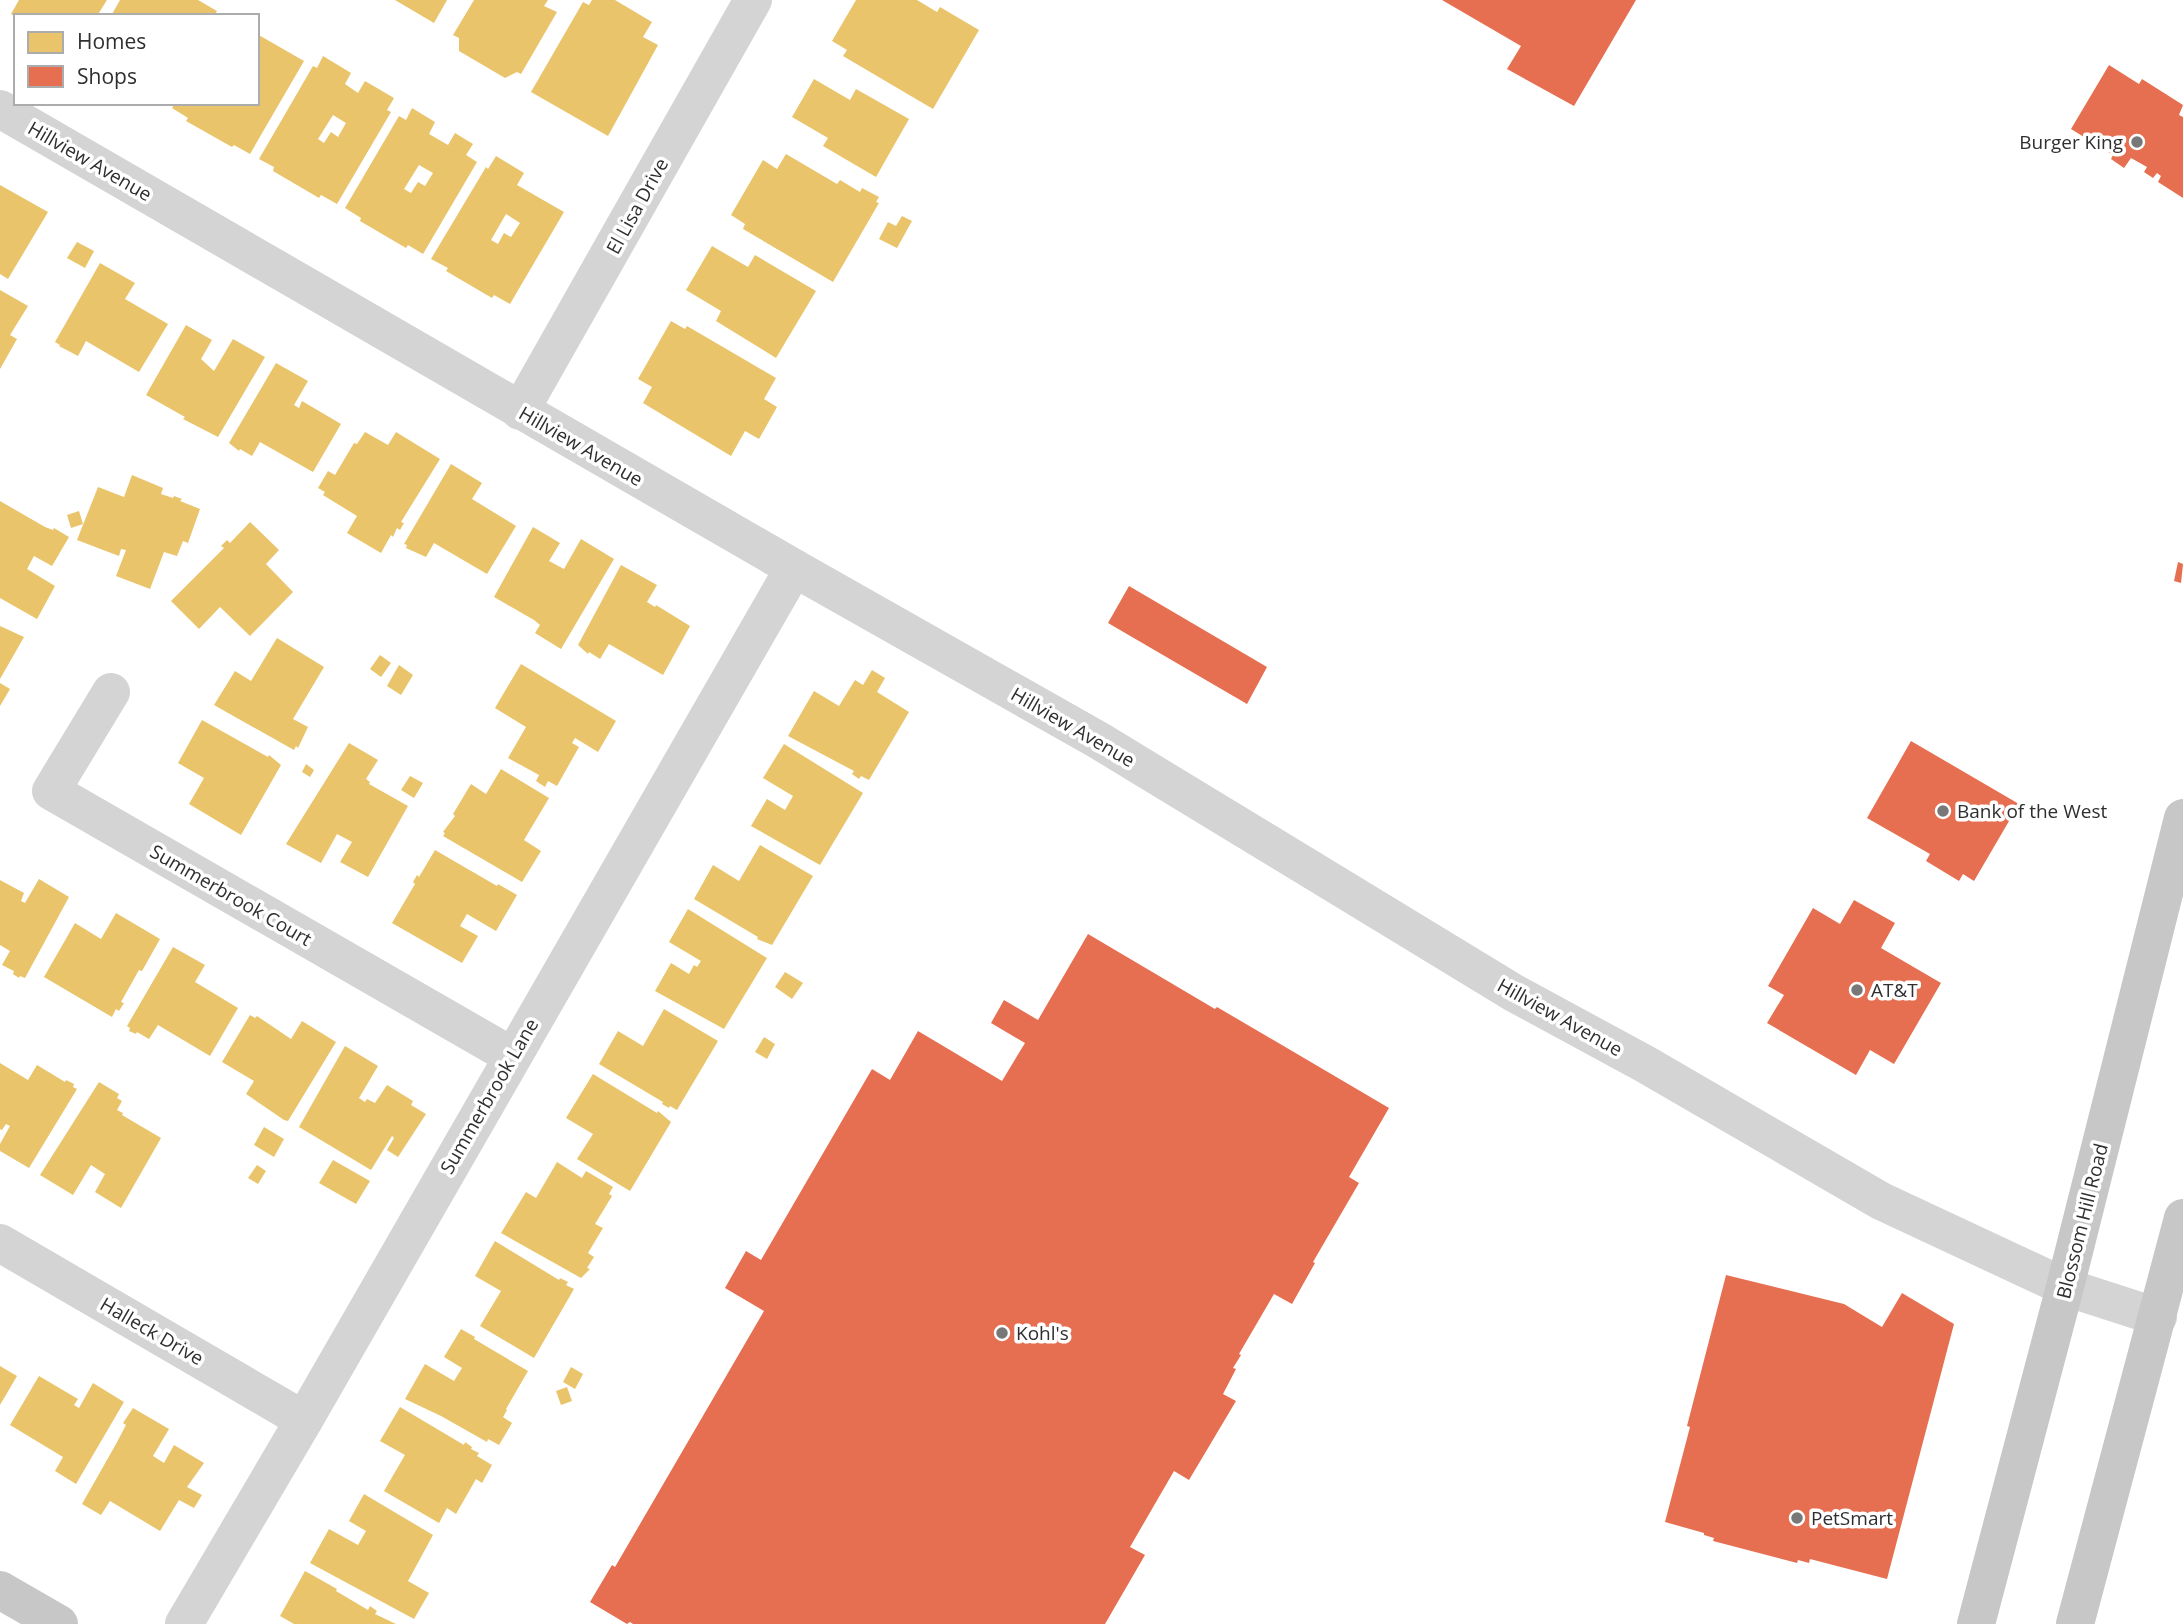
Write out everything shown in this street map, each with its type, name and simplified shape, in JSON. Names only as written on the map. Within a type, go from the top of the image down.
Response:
[{"type":"main road","name":"Blossom Hill Road","points":[[1976,1624],[2065,1287],[2183,818]]},
{"type":"main road","points":[[2075,1624],[2183,1218]]},
{"type":"main road","points":[[0,1590],[59,1624]]},
{"type":"street","name":"El Lisa Drive","points":[[520,411],[753,0]]},
{"type":"street","name":"Hillview Avenue","points":[[0,109],[520,411],[1098,740],[1514,993],[1645,1064],[1881,1201],[2065,1287],[2158,1317]]},
{"type":"street","name":"Summerbrook Lane","points":[[184,1624],[794,568]]},
{"type":"street","name":"Summerbrook Court","points":[[111,692],[51,791],[512,1056]]},
{"type":"street","name":"Halleck Drive","points":[[0,1243],[304,1420]]},
{"type":"building: Homes","points":[[19,0],[107,0],[98,14],[11,14]]},
{"type":"building: Homes","points":[[120,0],[198,0],[217,11],[215,14],[112,14]]},
{"type":"building: Homes","points":[[395,0],[447,0],[434,23]]},
{"type":"building: Homes","points":[[474,0],[548,0],[544,6],[557,12],[521,74],[517,72],[505,78],[459,51],[459,38],[453,35]]},
{"type":"building: Homes","points":[[592,0],[615,0],[652,22],[643,37],[658,45],[608,136],[531,92],[583,2],[589,5]]},
{"type":"building: Homes","points":[[856,0],[917,0],[937,12],[940,7],[979,30],[933,109],[843,56],[847,50],[832,41]]},
{"type":"building: Homes","points":[[259,35],[304,61],[250,154],[186,121],[188,118],[172,108],[174,105],[259,105]]},
{"type":"building: Homes","points":[[323,56],[351,73],[345,84],[358,93],[365,81],[394,98],[387,110],[391,112],[337,204],[321,195],[319,198],[273,171],[274,167],[259,159],[313,66],[317,68]],"holes":[[[333,115],[346,123],[338,137],[331,132],[324,143],[318,139]]]},
{"type":"building: Homes","points":[[814,79],[850,100],[856,89],[909,119],[876,177],[823,146],[828,138],[792,117]]},
{"type":"building: Homes","points":[[412,108],[435,122],[429,134],[448,145],[455,133],[473,144],[466,155],[477,162],[423,254],[408,245],[406,248],[360,221],[361,218],[345,208],[399,116],[406,120]],"holes":[[[419,165],[433,173],[425,186],[418,182],[411,193],[404,189]]]},
{"type":"building: Homes","points":[[786,154],[837,184],[840,180],[860,192],[862,188],[879,197],[876,202],[879,203],[833,282],[743,229],[745,224],[731,215],[763,160],[777,169]]},
{"type":"building: Homes","points":[[496,156],[524,173],[517,185],[564,212],[510,304],[494,295],[492,298],[431,259],[486,167],[488,169]],"holes":[[[506,214],[520,223],[511,237],[504,233],[498,244],[491,240]]]},
{"type":"building: Homes","points":[[0,185],[48,212],[8,279],[0,274]]},
{"type":"building: Homes","points":[[902,216],[912,221],[897,248],[879,239],[888,222],[896,226]]},
{"type":"building: Homes","points":[[77,242],[94,251],[85,268],[67,258]]},
{"type":"building: Homes","points":[[712,246],[748,267],[755,255],[816,291],[776,358],[716,321],[721,311],[686,290]]},
{"type":"building: Homes","points":[[100,263],[135,283],[125,299],[168,324],[139,372],[86,341],[78,356],[55,342]]},
{"type":"building: Homes","points":[[0,290],[28,306],[10,335],[17,339],[0,369]]},
{"type":"building: Homes","points":[[671,321],[685,329],[687,326],[776,378],[764,399],[777,407],[759,439],[745,431],[731,456],[643,403],[652,387],[638,379]]},
{"type":"building: Homes","points":[[186,325],[212,340],[201,359],[214,371],[233,339],[265,357],[218,437],[146,395]]},
{"type":"building: Homes","points":[[276,363],[308,381],[294,405],[299,408],[302,401],[341,424],[313,472],[260,442],[252,456],[229,443]]},
{"type":"building: Homes","points":[[365,432],[388,445],[396,432],[440,459],[401,522],[404,523],[400,530],[397,528],[393,537],[391,535],[381,553],[347,533],[357,516],[323,495],[325,492],[318,488],[328,471],[335,475],[354,443],[357,444]]},
{"type":"building: Homes","points":[[451,464],[482,483],[472,499],[516,526],[487,574],[434,543],[426,557],[406,548],[407,545],[404,544]]},
{"type":"building: Homes","points":[[132,475],[163,488],[161,494],[182,499],[180,501],[200,509],[188,543],[183,541],[177,556],[164,552],[150,589],[116,576],[126,550],[121,549],[119,556],[77,540],[98,487],[124,497]]},
{"type":"building: Homes","points":[[0,501],[45,527],[54,528],[69,537],[52,566],[34,556],[27,569],[55,586],[37,619],[0,598]]},
{"type":"building: Homes","points":[[79,511],[83,524],[71,528],[67,515]]},
{"type":"building: Homes","points":[[250,522],[279,550],[266,564],[293,592],[250,636],[220,607],[199,629],[171,601],[224,548],[221,546],[227,540],[230,543]]},
{"type":"building: Homes","points":[[533,527],[560,543],[549,561],[564,569],[581,539],[614,559],[561,649],[535,633],[540,625],[534,620],[494,597]]},
{"type":"building: Homes","points":[[621,565],[657,585],[647,602],[690,626],[663,675],[609,644],[600,659],[589,652],[588,654],[578,645]]},
{"type":"building: Homes","points":[[0,626],[24,637],[0,679]]},
{"type":"building: Homes","points":[[277,638],[324,667],[293,719],[308,727],[298,748],[296,746],[294,750],[214,705],[235,671],[251,681]]},
{"type":"building: Homes","points":[[380,655],[391,663],[381,677],[370,669]]},
{"type":"building: Homes","points":[[521,664],[616,721],[598,752],[575,738],[572,743],[579,747],[557,786],[548,781],[545,787],[536,781],[539,775],[508,758],[526,727],[495,708]]},
{"type":"building: Homes","points":[[399,665],[413,675],[401,695],[387,686]]},
{"type":"building: Homes","points":[[872,670],[885,678],[877,692],[909,712],[869,780],[861,776],[859,779],[852,774],[854,771],[788,736],[814,691],[839,706],[855,680],[863,685]]},
{"type":"building: Homes","points":[[0,683],[10,689],[0,706]]},
{"type":"building: Homes","points":[[202,720],[268,757],[269,755],[281,765],[241,835],[189,804],[204,778],[178,763]]},
{"type":"building: Homes","points":[[349,743],[378,760],[366,779],[369,784],[408,806],[368,877],[340,862],[352,842],[337,834],[321,863],[286,844]]},
{"type":"building: Homes","points":[[784,744],[863,793],[820,865],[751,826],[767,799],[785,810],[793,796],[763,778]]},
{"type":"building: Homes","points":[[306,764],[314,770],[310,777],[302,772]]},
{"type":"building: Homes","points":[[501,769],[549,798],[524,840],[541,851],[522,882],[443,836],[471,784],[486,794]]},
{"type":"building: Homes","points":[[410,776],[423,783],[414,798],[401,790]]},
{"type":"building: Homes","points":[[760,845],[813,876],[772,945],[757,939],[758,937],[694,899],[713,865],[739,881]]},
{"type":"building: Homes","points":[[435,850],[517,895],[496,931],[467,914],[460,926],[478,936],[462,963],[392,923],[415,884],[413,882],[417,875],[419,877]]},
{"type":"building: Homes","points":[[39,879],[69,897],[25,978],[19,978],[13,974],[14,971],[2,965],[10,951],[0,945],[0,880],[24,893],[21,901],[25,903]]},
{"type":"building: Homes","points":[[688,909],[767,958],[724,1029],[655,991],[671,963],[689,974],[694,965],[697,967],[701,961],[669,942]]},
{"type":"building: Homes","points":[[116,913],[160,939],[121,1002],[124,1003],[119,1011],[116,1009],[112,1017],[44,977],[75,923],[101,939]]},
{"type":"building: Homes","points":[[173,947],[205,965],[195,982],[238,1008],[210,1056],[158,1025],[149,1039],[129,1031],[127,1026]]},
{"type":"building: Homes","points":[[785,972],[803,983],[792,999],[775,987]]},
{"type":"building: Homes","points":[[664,1009],[718,1041],[677,1110],[662,1104],[663,1102],[599,1064],[618,1031],[643,1046]]},
{"type":"building: Homes","points":[[250,1015],[255,1018],[257,1016],[291,1039],[302,1021],[336,1042],[288,1121],[246,1094],[254,1081],[222,1062]]},
{"type":"building: Homes","points":[[764,1037],[775,1044],[767,1059],[755,1052]]},
{"type":"building: Homes","points":[[345,1046],[378,1066],[359,1098],[375,1103],[387,1085],[413,1101],[411,1105],[426,1114],[398,1157],[387,1150],[394,1138],[392,1136],[371,1170],[299,1127]]},
{"type":"building: Homes","points":[[0,1063],[28,1080],[37,1065],[65,1082],[66,1080],[74,1084],[73,1087],[77,1089],[29,1168],[0,1151],[0,1144],[10,1126],[6,1124],[0,1129]]},
{"type":"building: Homes","points":[[593,1074],[657,1113],[658,1111],[671,1122],[630,1191],[577,1159],[593,1134],[566,1118]]},
{"type":"building: Homes","points":[[99,1082],[119,1094],[117,1098],[122,1101],[117,1110],[123,1113],[122,1115],[161,1138],[121,1208],[95,1192],[105,1174],[91,1165],[73,1195],[40,1175]]},
{"type":"building: Homes","points":[[264,1127],[284,1139],[274,1157],[254,1145]]},
{"type":"building: Homes","points":[[333,1160],[370,1181],[356,1204],[319,1183]]},
{"type":"building: Homes","points":[[557,1162],[582,1178],[586,1171],[613,1187],[609,1194],[612,1196],[595,1224],[603,1228],[588,1253],[594,1257],[587,1268],[590,1269],[581,1278],[501,1233],[526,1192],[536,1198]]},
{"type":"building: Homes","points":[[257,1165],[266,1171],[258,1184],[248,1178]]},
{"type":"building: Homes","points":[[495,1241],[559,1280],[560,1278],[568,1282],[566,1285],[574,1289],[534,1358],[480,1326],[501,1291],[475,1276]]},
{"type":"building: Homes","points":[[461,1329],[528,1371],[506,1409],[503,1417],[512,1423],[499,1445],[488,1439],[487,1442],[405,1399],[425,1364],[454,1381],[462,1368],[444,1357]]},
{"type":"building: Homes","points":[[0,1366],[17,1376],[0,1405]]},
{"type":"building: Homes","points":[[571,1367],[583,1374],[575,1389],[563,1382]]},
{"type":"building: Homes","points":[[39,1376],[78,1399],[74,1405],[79,1408],[93,1383],[124,1402],[76,1484],[55,1471],[63,1457],[10,1425]]},
{"type":"building: Homes","points":[[567,1387],[572,1401],[561,1405],[556,1391]]},
{"type":"building: Homes","points":[[400,1407],[464,1445],[465,1442],[479,1453],[477,1456],[492,1465],[482,1483],[476,1479],[456,1514],[447,1508],[439,1523],[384,1491],[405,1455],[380,1441]]},
{"type":"building: Homes","points":[[133,1408],[169,1429],[153,1456],[164,1463],[174,1445],[204,1463],[187,1487],[202,1495],[194,1508],[179,1500],[160,1531],[110,1501],[101,1515],[82,1504]]},
{"type":"building: Homes","points":[[364,1494],[433,1535],[408,1581],[429,1593],[414,1619],[310,1563],[329,1529],[358,1545],[366,1531],[349,1521]]},
{"type":"building: Homes","points":[[305,1571],[368,1610],[370,1606],[377,1611],[375,1614],[396,1624],[294,1624],[280,1616]]},
{"type":"building: Shops","points":[[1442,0],[1636,0],[1574,106],[1507,69],[1521,46]]},
{"type":"building: Shops","name":"Burger King","points":[[2109,65],[2139,84],[2142,79],[2183,105],[2179,115],[2183,117],[2183,198],[2158,182],[2161,176],[2157,173],[2153,178],[2144,172],[2147,167],[2131,158],[2124,168],[2111,159],[2113,155],[2071,129]]},
{"type":"building: Shops","points":[[2178,562],[2183,564],[2181,583],[2174,581]]},
{"type":"building: Shops","points":[[1129,586],[1267,667],[1247,704],[1108,623]]},
{"type":"building: Shops","name":"Bank of the West","points":[[1911,741],[2019,804],[1974,881],[1963,874],[1959,881],[1926,861],[1930,854],[1867,818]]},
{"type":"building: Shops","name":"AT&T","points":[[1854,900],[1895,923],[1881,948],[1941,983],[1894,1064],[1870,1050],[1856,1075],[1767,1023],[1784,995],[1768,986],[1813,908],[1840,924]]},
{"type":"building: Shops","name":"Kohl's","points":[[1088,934],[1389,1108],[1349,1177],[1359,1183],[1292,1304],[1274,1294],[1239,1354],[1241,1355],[1233,1368],[1236,1369],[1223,1394],[1236,1401],[1189,1480],[1174,1471],[1130,1547],[1145,1555],[1105,1624],[627,1624],[590,1602],[612,1565],[615,1567],[764,1311],[725,1288],[746,1251],[761,1260],[872,1069],[890,1080],[918,1031],[1002,1081],[1025,1043],[991,1023],[1004,1000],[1038,1020]]},
{"type":"building: Shops","points":[[1726,1275],[1844,1304],[1882,1327],[1902,1293],[1954,1324],[1887,1579],[1810,1559],[1809,1563],[1798,1560],[1797,1563],[1713,1541],[1714,1538],[1704,1533],[1665,1522]]},
{"type":"place","name":"Burger King","points":[[2137,142]]},
{"type":"place","name":"Bank of the West","points":[[1943,811]]},
{"type":"place","name":"AT&T","points":[[1857,990]]},
{"type":"place","name":"Kohl's","points":[[1002,1333]]},
{"type":"place","name":"PetSmart","points":[[1797,1518]]}]
